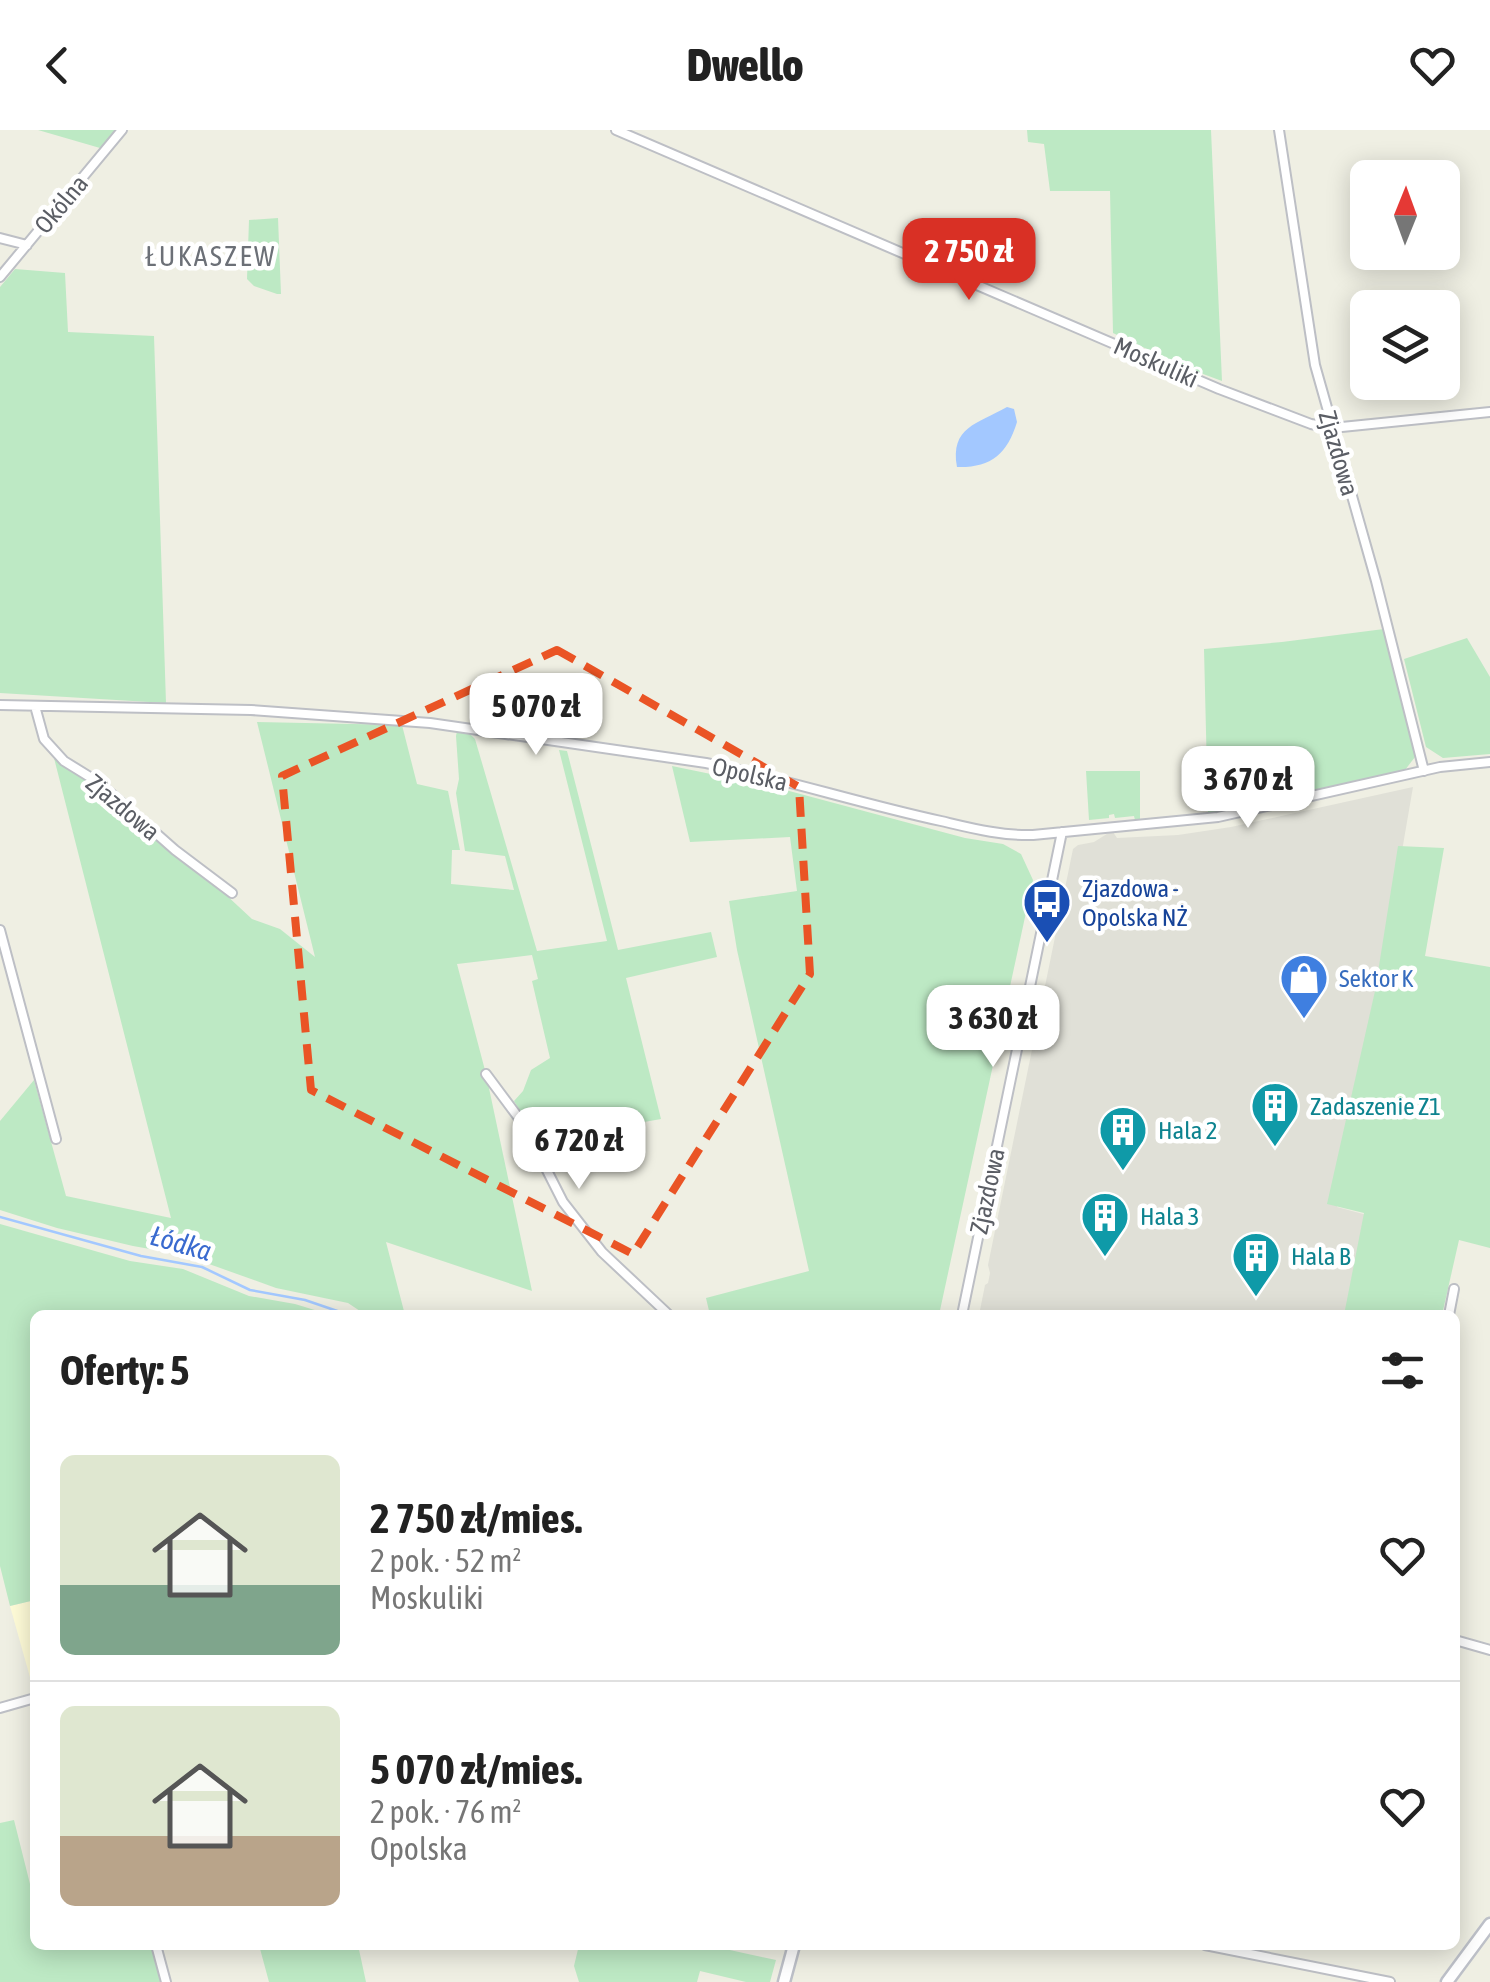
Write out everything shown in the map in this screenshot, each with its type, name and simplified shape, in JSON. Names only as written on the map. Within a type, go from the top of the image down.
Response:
[{"type":"street","name":"Okólna","points":[[0,277],[122,130]]},
{"type":"street","name":"Moskuliki","points":[[616,130],[1218,389],[1311,424],[1332,428],[1490,412]]},
{"type":"street","name":"Zjazdowa","points":[[1279,130],[1312,352],[1382,601],[1424,771]]},
{"type":"street","points":[[0,238],[27,245]]},
{"type":"street","name":"Opolska","points":[[0,705],[252,710],[430,723],[721,766],[1006,835],[1218,817],[1452,765],[1490,762]]},
{"type":"street","name":"Zjazdowa","points":[[35,706],[44,739],[64,761],[98,782],[175,850],[232,893]]},
{"type":"street","name":"Zjazdowa","points":[[963,1310],[1062,832]]},
{"type":"street","points":[[0,930],[56,1139]]},
{"type":"street","points":[[486,1074],[524,1125],[563,1202],[602,1252],[664,1310]]},
{"type":"street","points":[[1450,1310],[1454,1289]]},
{"type":"street","points":[[1460,1641],[1490,1650]]},
{"type":"street","points":[[0,1708],[30,1699]]},
{"type":"street","points":[[1446,1982],[1490,1924]]},
{"type":"street","points":[[157,1950],[166,1982]]},
{"type":"street","points":[[784,1982],[793,1950]]},
{"type":"street","points":[[1230,1950],[1390,1982]]},
{"type":"highlighted area","points":[[557,650],[799,787],[810,974],[633,1254],[311,1090],[282,776]]},
{"type":"shaded area","points":[[1413,787],[1337,1207],[1367,1215],[1346,1310],[980,1310],[1073,849],[1110,832],[1117,838],[1231,827]]},
{"type":"shaded area","points":[[30,1601],[30,1677],[10,1606]]},
{"type":"green space","points":[[38,130],[116,130],[100,148]]},
{"type":"green space","points":[[1027,130],[1211,130],[1222,381],[1113,333],[1110,191],[1050,191],[1044,144],[1028,142]]},
{"type":"green space","points":[[278,218],[281,294],[254,286],[247,279],[249,220]]},
{"type":"green space","points":[[15,269],[65,273],[68,332],[154,336],[166,703],[0,693],[0,287]]},
{"type":"green space","points":[[1384,629],[1414,746],[1415,757],[1405,770],[1208,814],[1204,649]]},
{"type":"green space","points":[[1467,638],[1490,677],[1490,754],[1443,758],[1426,747],[1404,659]]},
{"type":"green space","points":[[257,722],[402,725],[417,784],[448,791],[460,850],[452,850],[451,884],[514,890],[505,856],[465,851],[456,793],[456,736],[457,731],[468,732],[475,739],[537,951],[607,941],[559,750],[567,751],[618,950],[711,932],[717,957],[626,978],[661,1119],[538,1141],[514,1101],[523,1091],[531,1070],[550,1058],[532,981],[538,979],[532,955],[457,964],[486,1074],[532,1291],[386,1242],[404,1310],[358,1310],[348,1303],[276,1288],[184,1255],[57,1228],[0,1210],[0,1121],[34,1080],[66,1196],[171,1218],[54,758],[115,801],[252,919],[280,929],[315,957]]},
{"type":"green space","points":[[672,766],[1003,844],[1021,854],[1033,880],[940,1310],[709,1310],[706,1298],[809,1271],[729,901],[797,891],[790,837],[690,842]]},
{"type":"green space","points":[[1086,771],[1140,771],[1140,820],[1134,816],[1115,818],[1114,814],[1089,820]]},
{"type":"green space","points":[[1398,846],[1444,848],[1425,956],[1490,967],[1490,1248],[1459,1240],[1443,1310],[1345,1310],[1364,1213],[1327,1204],[1375,991]]},
{"type":"green space","points":[[0,1224],[130,1261],[183,1269],[249,1296],[315,1310],[30,1310],[30,1601],[10,1606],[0,1566]]},
{"type":"green space","points":[[14,1820],[30,1884],[30,1950],[155,1950],[164,1982],[0,1982],[0,1823]]},
{"type":"green space","points":[[260,1950],[359,1950],[366,1982],[269,1982]]},
{"type":"green space","points":[[578,1950],[730,1950],[776,1960],[770,1982],[746,1982],[700,1971],[697,1982],[579,1982],[574,1966]]},
{"type":"water","points":[[1007,407],[1014,409],[1017,422],[1002,451],[988,462],[957,467],[962,435]]},
{"type":"waterway","name":"Łódka","points":[[0,1217],[141,1256],[202,1267],[250,1290],[334,1310]]},
{"type":"place","name":"Zjazdowa - Opolska NŻ","points":[[1047,944]]},
{"type":"place","name":"Sektor K","points":[[1304,1020]]},
{"type":"place","name":"Zadaszenie Z1","points":[[1275,1148]]},
{"type":"place","name":"Hala 2","points":[[1123,1172]]},
{"type":"place","name":"Hala 3","points":[[1105,1258]]},
{"type":"place","name":"Hala B","points":[[1256,1298]]},
{"type":"district","name":"ŁUKASZEW","points":[[211,256]]}]
